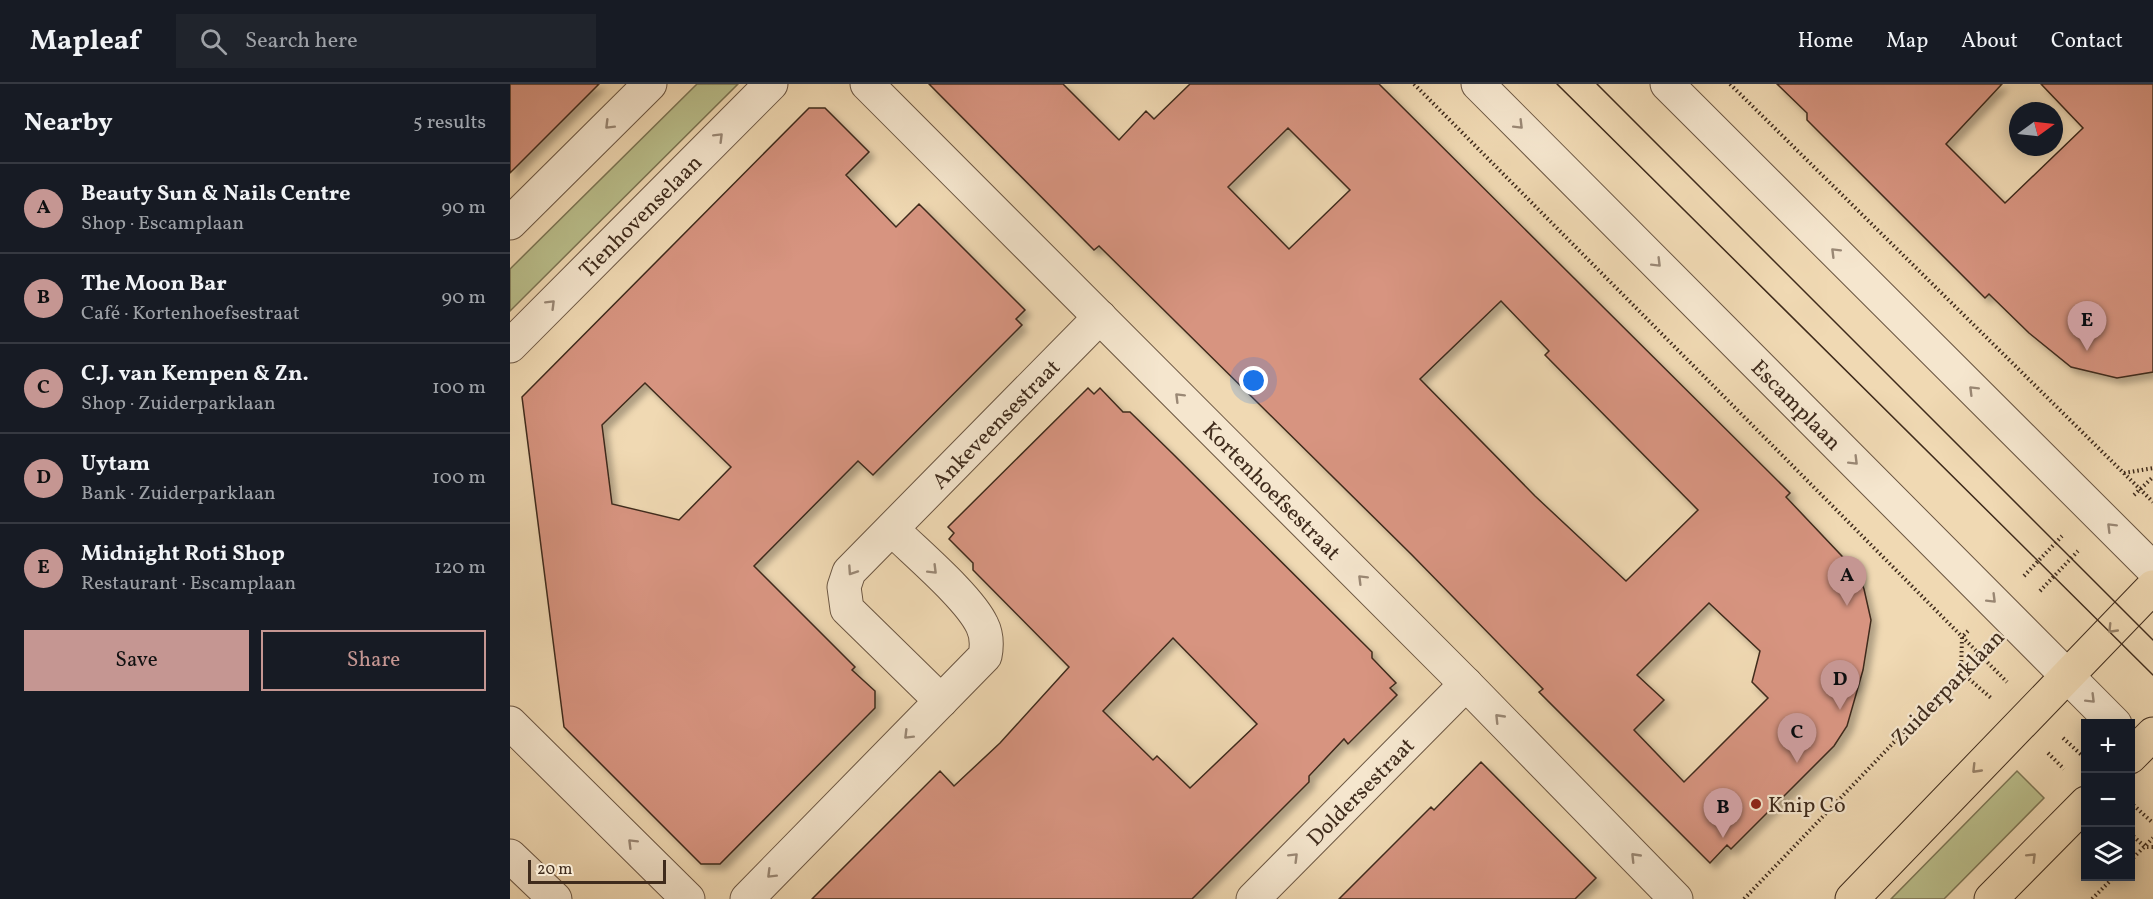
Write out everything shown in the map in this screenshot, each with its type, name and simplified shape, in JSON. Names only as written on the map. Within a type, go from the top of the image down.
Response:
[{"type":"main road","points":[[1851,899],[2153,587]]},
{"type":"main road","points":[[1991,899],[2081,807]]},
{"type":"street","points":[[510,223],[650,84]]},
{"type":"street","name":"Tienhovenselaan","points":[[510,346],[771,84]]},
{"type":"street","name":"Kortenhoefsestraat","points":[[867,84],[1466,684],[1676,899]]},
{"type":"street","name":"Escamplaan","points":[[1478,84],[2111,719]]},
{"type":"street","points":[[1676,87],[2153,568]]},
{"type":"street","name":"Ankeveensestraat","points":[[941,701],[847,609],[844,587],[849,572],[1100,317]]},
{"type":"street","points":[[747,899],[985,656],[987,645],[982,625],[970,606],[892,529]]},
{"type":"street","name":"Doldersestraat","points":[[1253,899],[1466,684]]},
{"type":"street","points":[[510,723],[688,899]]},
{"type":"street","points":[[510,856],[555,899]]},
{"type":"path","name":"Escamplaan","points":[[1414,84],[1978,654]]},
{"type":"path","points":[[1730,84],[2153,502]]},
{"type":"path","name":"Zuiderparklaan","points":[[1744,899],[1978,654],[2153,477]]},
{"type":"path","points":[[2019,724],[2069,774]]},
{"type":"path","points":[[2135,807],[2153,823]]},
{"type":"path","points":[[2135,838],[2145,847],[2153,847]]},
{"type":"path","points":[[2135,856],[2153,838]]},
{"type":"path","points":[[2092,899],[2110,881]]},
{"type":"green space","points":[[697,84],[738,84],[510,311],[510,269]]},
{"type":"green space","points":[[2017,771],[2044,798],[1944,899],[1891,899]]},
{"type":"building","points":[[510,84],[599,84],[510,173]]},
{"type":"building","points":[[929,84],[1063,84],[1119,140],[1146,111],[1154,119],[1190,84],[1379,84],[1790,493],[1786,497],[1857,572],[1864,589],[1871,620],[1863,670],[1847,726],[1834,746],[1731,849],[1727,845],[1710,863],[1539,692],[1543,689],[1412,555],[1099,246],[1094,250]],"holes":[[[1288,128],[1350,190],[1289,249],[1228,187]],[[1501,301],[1549,351],[1545,355],[1698,510],[1626,581],[1535,496],[1420,379]],[[1709,603],[1760,651],[1752,682],[1768,698],[1684,782],[1634,730],[1664,700],[1637,675]]]},
{"type":"building","points":[[1777,84],[2002,84],[1946,144],[2005,203],[2054,156],[2063,156],[2063,147],[2083,128],[2063,107],[2063,102],[2058,102],[2041,84],[2153,84],[2153,372],[2117,378],[2071,367],[2029,333],[1989,294],[1985,298],[1807,120],[1807,113]]},
{"type":"building","points":[[809,108],[825,108],[869,152],[846,175],[896,227],[919,204],[1025,310],[1016,319],[1022,325],[873,475],[858,461],[754,566],[855,667],[852,670],[875,691],[875,708],[720,864],[701,864],[564,727],[522,397]],"holes":[[[645,383],[731,467],[679,520],[612,504],[602,425]]]},
{"type":"building","points":[[1088,388],[1094,394],[1100,388],[1123,412],[1130,412],[1372,652],[1372,658],[1396,683],[1390,688],[1397,695],[1348,744],[1344,739],[1309,776],[1309,782],[1192,899],[812,899],[940,771],[954,786],[1000,743],[1069,667],[973,570],[973,563],[949,539],[954,533],[948,527]],"holes":[[[1173,638],[1257,724],[1190,788],[1157,756],[1153,760],[1103,711]]]},
{"type":"building","points":[[1481,762],[1596,878],[1575,899],[1339,899],[1431,807],[1434,810]]},
{"type":"tram line","points":[[1557,84],[2153,675]]},
{"type":"tram line","points":[[1597,84],[2153,640]]},
{"type":"place","name":"Midnight Roti Shop","points":[[2087,351]]},
{"type":"place","name":"Beauty Sun & Nails Centre","points":[[1847,606]]},
{"type":"place","name":"Uytam","points":[[1840,710]]},
{"type":"place","name":"C.J. van Kempen & Zn.","points":[[1797,763]]},
{"type":"place","name":"Knip Co","points":[[1756,804]]},
{"type":"place","name":"The Moon Bar","points":[[1723,838]]}]
